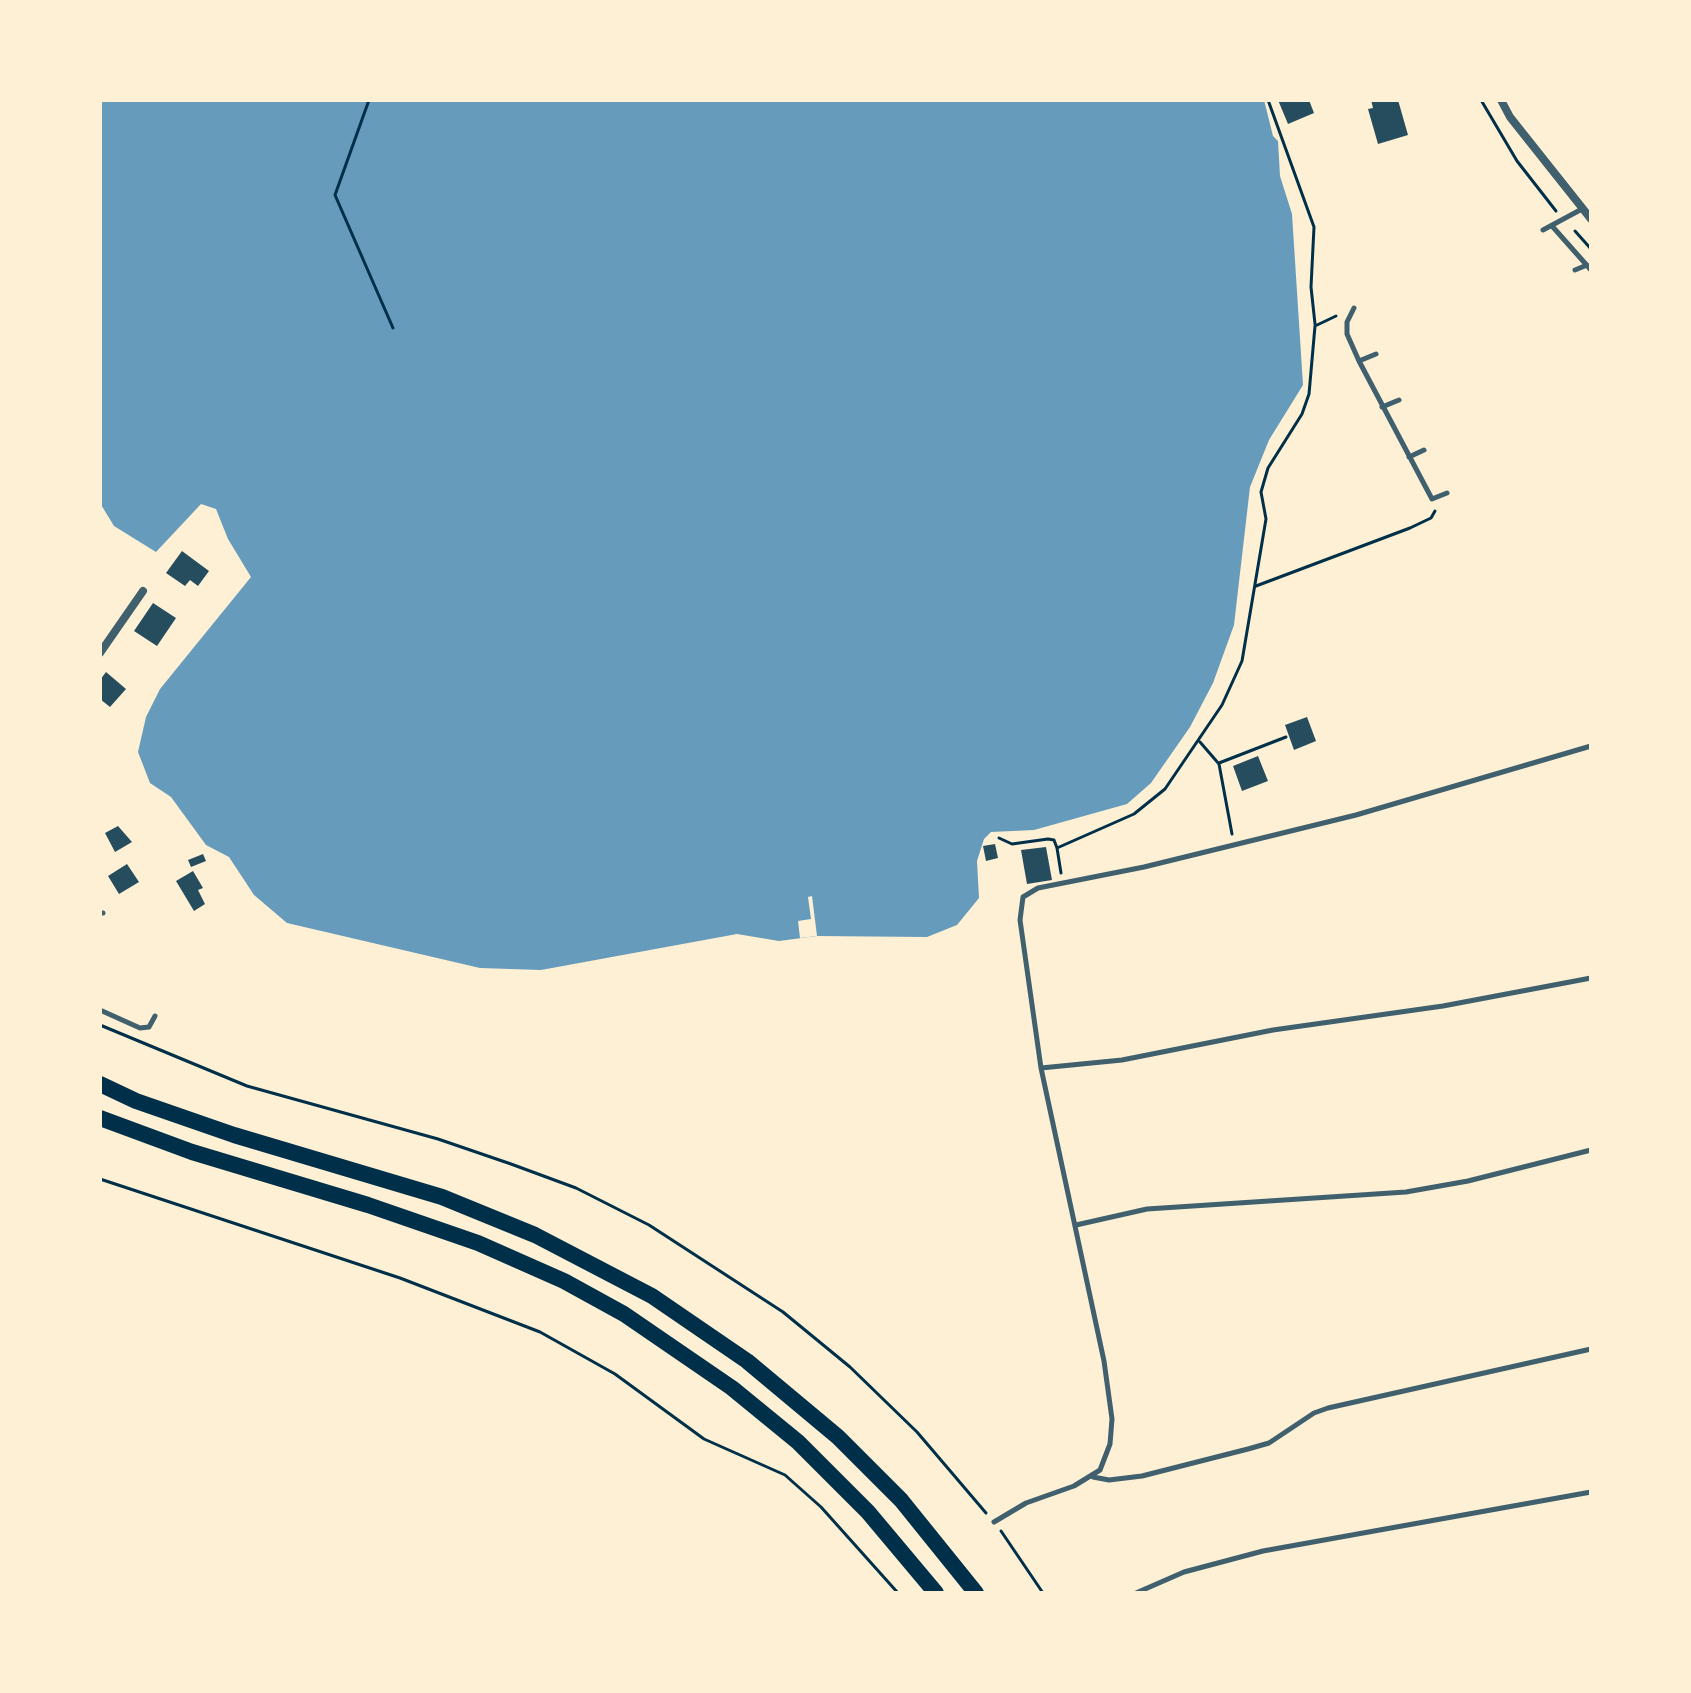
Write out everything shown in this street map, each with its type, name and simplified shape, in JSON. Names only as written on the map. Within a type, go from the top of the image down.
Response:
[{"type":"main road","points":[[100,1084],[222,1131],[442,1197],[535,1235],[652,1296],[747,1361],[838,1437],[901,1500],[976,1593]]},
{"type":"main road","points":[[100,1118],[192,1152],[464,1238],[527,1263],[624,1314],[697,1362],[798,1442],[868,1512],[936,1593]]},
{"type":"street","points":[[1501,100],[1591,219]]},
{"type":"street","points":[[100,653],[143,591]]},
{"type":"lane","points":[[1543,230],[1582,209]]},
{"type":"lane","points":[[1552,226],[1589,268]]},
{"type":"lane","points":[[1575,270],[1589,268]]},
{"type":"lane","points":[[1354,308],[1347,322],[1347,334],[1382,407],[1432,499],[1447,493]]},
{"type":"lane","points":[[1359,361],[1376,354]]},
{"type":"lane","points":[[1382,407],[1399,400]]},
{"type":"lane","points":[[1409,457],[1424,450]]},
{"type":"lane","points":[[994,1522],[1026,1503],[1092,1477],[1100,1470],[1110,1444],[1111,1395],[1041,1068],[1020,920],[1023,897],[1038,888],[1235,846],[1428,796],[1591,746]]},
{"type":"lane","points":[[1041,1068],[1122,1060],[1273,1030],[1443,1006],[1591,978]]},
{"type":"lane","points":[[100,1010],[140,1028],[149,1027],[155,1016]]},
{"type":"lane","points":[[1076,1225],[1147,1209],[1406,1192],[1468,1181],[1591,1150]]},
{"type":"lane","points":[[1092,1477],[1109,1480],[1142,1476],[1248,1449],[1269,1443],[1314,1413],[1328,1408],[1591,1349]]},
{"type":"lane","points":[[1136,1593],[1184,1572],[1263,1551],[1591,1492]]},
{"type":"path","points":[[369,100],[335,195],[393,328]]},
{"type":"path","points":[[1057,848],[1134,814],[1165,789],[1222,705],[1242,661],[1266,519],[1261,492],[1268,468],[1302,414],[1309,394],[1315,326],[1311,287],[1314,227],[1268,100]]},
{"type":"path","points":[[1481,100],[1517,161],[1591,249]]},
{"type":"path","points":[[1315,326],[1354,308]]},
{"type":"path","points":[[1255,586],[1431,518],[1435,510],[1432,499]]},
{"type":"path","points":[[1219,764],[1286,737]]},
{"type":"path","points":[[1199,741],[1219,764],[1235,846]]},
{"type":"path","points":[[999,838],[1012,844],[1054,840],[1060,865]]},
{"type":"path","points":[[100,1179],[400,1278],[540,1332],[615,1374],[704,1439],[785,1475],[821,1507],[898,1593]]},
{"type":"water","points":[[100,100],[1264,100],[1273,136],[1278,141],[1280,176],[1292,214],[1303,385],[1269,440],[1250,487],[1234,625],[1213,683],[1190,727],[1151,783],[1127,804],[1034,830],[991,832],[984,839],[977,861],[979,898],[957,925],[927,937],[817,936],[779,941],[737,934],[541,970],[480,968],[287,923],[254,895],[229,857],[206,845],[171,797],[150,783],[138,752],[146,717],[160,689],[251,577],[228,539],[216,509],[201,504],[156,552],[114,526],[100,503]]},
{"type":"pier","points":[[812,896],[817,936],[800,938],[798,921],[811,919],[808,897]]},
{"type":"building","points":[[1278,100],[1309,100],[1314,113],[1288,124]]},
{"type":"building","points":[[1371,100],[1398,100],[1408,135],[1378,144],[1368,109],[1373,108]]},
{"type":"building","points":[[182,551],[209,571],[198,586],[190,580],[185,586],[166,573]]},
{"type":"building","points":[[153,603],[176,618],[157,646],[134,631]]},
{"type":"building","points":[[106,672],[126,689],[110,707],[100,699],[100,680]]},
{"type":"building","points":[[1307,717],[1316,741],[1294,750],[1285,725]]},
{"type":"building","points":[[1258,756],[1268,781],[1242,791],[1233,766]]},
{"type":"building","points":[[118,826],[132,842],[115,852],[105,833]]},
{"type":"building","points":[[995,844],[998,858],[986,861],[983,846]]},
{"type":"building","points":[[1046,847],[1052,880],[1027,884],[1021,850]]},
{"type":"building","points":[[203,854],[206,861],[191,867],[188,860]]},
{"type":"building","points":[[127,864],[139,882],[119,894],[108,876]]},
{"type":"building","points":[[193,871],[203,888],[198,890],[205,904],[194,911],[176,881]]}]
